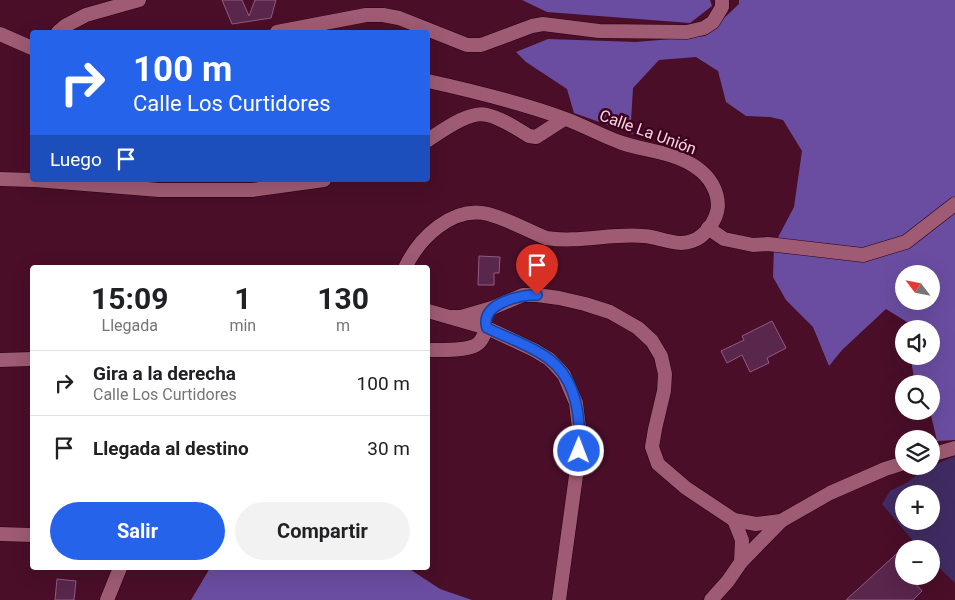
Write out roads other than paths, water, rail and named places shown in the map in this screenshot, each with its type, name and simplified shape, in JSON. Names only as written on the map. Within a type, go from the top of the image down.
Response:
[{"type":"street","points":[[60,30],[86,15],[139,0]]},
{"type":"street","points":[[430,30],[467,45],[481,45],[532,26],[543,24],[599,31],[687,32],[704,28],[713,22],[722,7],[722,0]]},
{"type":"street","points":[[287,30],[366,15],[399,18],[429,30]]},
{"type":"street","points":[[0,34],[30,47]]},
{"type":"street","name":"Calle La Unión","points":[[407,265],[416,250],[433,232],[451,219],[472,213],[488,214],[546,238],[553,239],[621,235],[649,236],[686,243],[702,236],[718,209],[716,191],[711,183],[697,168],[673,156],[622,143],[564,119],[462,88],[430,81]]},
{"type":"street","points":[[430,139],[458,121],[476,114],[487,114],[528,136],[536,137],[564,119]]},
{"type":"street","points":[[0,178],[30,180]]},
{"type":"street","points":[[59,182],[159,190],[252,190],[310,182]]},
{"type":"street","points":[[708,228],[724,239],[753,245],[768,244],[863,255],[906,242],[955,204]]},
{"type":"street","points":[[450,317],[461,317],[492,308],[523,295],[552,297],[585,304],[610,312],[638,328],[652,341],[661,356],[665,374],[664,391],[654,429],[652,447],[658,464],[686,488],[734,520],[756,524],[781,521]]},
{"type":"street","points":[[430,350],[469,348],[476,345],[487,328],[485,322],[486,315],[492,308]]},
{"type":"street","points":[[430,312],[487,328],[534,350],[548,359],[564,375],[576,404],[579,428],[578,461],[559,600]]},
{"type":"street","points":[[0,360],[30,358]]},
{"type":"street","points":[[940,452],[955,448]]},
{"type":"street","points":[[711,600],[728,581],[741,562],[781,521],[830,493],[895,466]]},
{"type":"street","points":[[734,520],[742,540],[741,562]]},
{"type":"street","points":[[0,534],[30,535]]},
{"type":"street","points":[[107,600],[119,570]]}]
